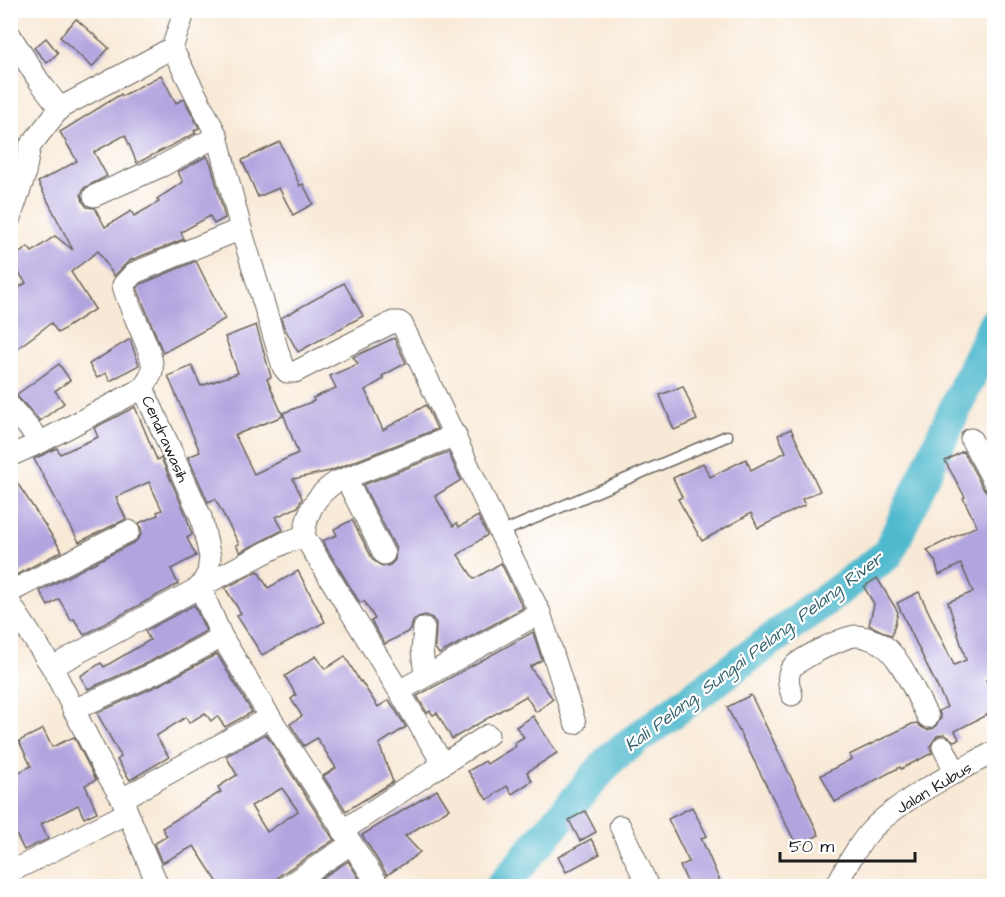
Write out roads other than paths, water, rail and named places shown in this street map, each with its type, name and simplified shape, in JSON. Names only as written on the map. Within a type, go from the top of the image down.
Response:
[{"type":"street","points":[[10,218],[24,178],[30,146],[60,108],[172,48],[185,10]]},
{"type":"street","points":[[10,35],[39,81],[60,108]]},
{"type":"street","points":[[172,48],[217,136],[241,229],[283,367],[287,372],[295,372],[393,322],[399,322],[407,331],[500,533],[540,612],[574,723]]},
{"type":"street","points":[[94,196],[162,166],[217,136]]},
{"type":"street","name":"Cendrawasih","points":[[200,586],[208,573],[210,557],[201,517],[143,388],[153,368],[145,342],[125,296],[123,285],[134,273],[241,229]]},
{"type":"street","points":[[10,456],[143,388]]},
{"type":"street","points":[[10,406],[41,442]]},
{"type":"street","points":[[443,764],[304,536],[309,511],[326,489],[346,478],[456,435]]},
{"type":"street","points":[[970,439],[994,482]]},
{"type":"street","points":[[346,478],[384,554]]},
{"type":"street","points":[[10,592],[129,531]]},
{"type":"street","points":[[52,667],[200,586],[284,543],[304,536]]},
{"type":"street","points":[[200,586],[222,638],[379,886]]},
{"type":"street","points":[[10,603],[52,667],[125,806],[159,886]]},
{"type":"street","points":[[399,691],[540,612]]},
{"type":"street","points":[[423,628],[422,650],[425,676]]},
{"type":"street","points":[[792,695],[788,686],[788,675],[794,664],[843,638],[865,637],[879,642],[893,653],[928,717]]},
{"type":"street","points":[[73,710],[155,673],[222,638]]},
{"type":"street","points":[[10,872],[125,806],[270,717]]},
{"type":"street","points":[[288,886],[347,837],[443,764],[488,735]]},
{"type":"street","points":[[943,747],[956,773]]},
{"type":"street","name":"Jalan Kubus","points":[[836,886],[847,865],[872,830],[896,809],[928,788],[994,752]]},
{"type":"street","points":[[620,826],[648,886]]},
{"type":"lane","points":[[500,533],[727,436]]},
{"type":"waterway","name":"Kali Pelang, Sungai Pelang, Pelang River","points":[[502,886],[612,757],[888,554],[994,324]]}]
